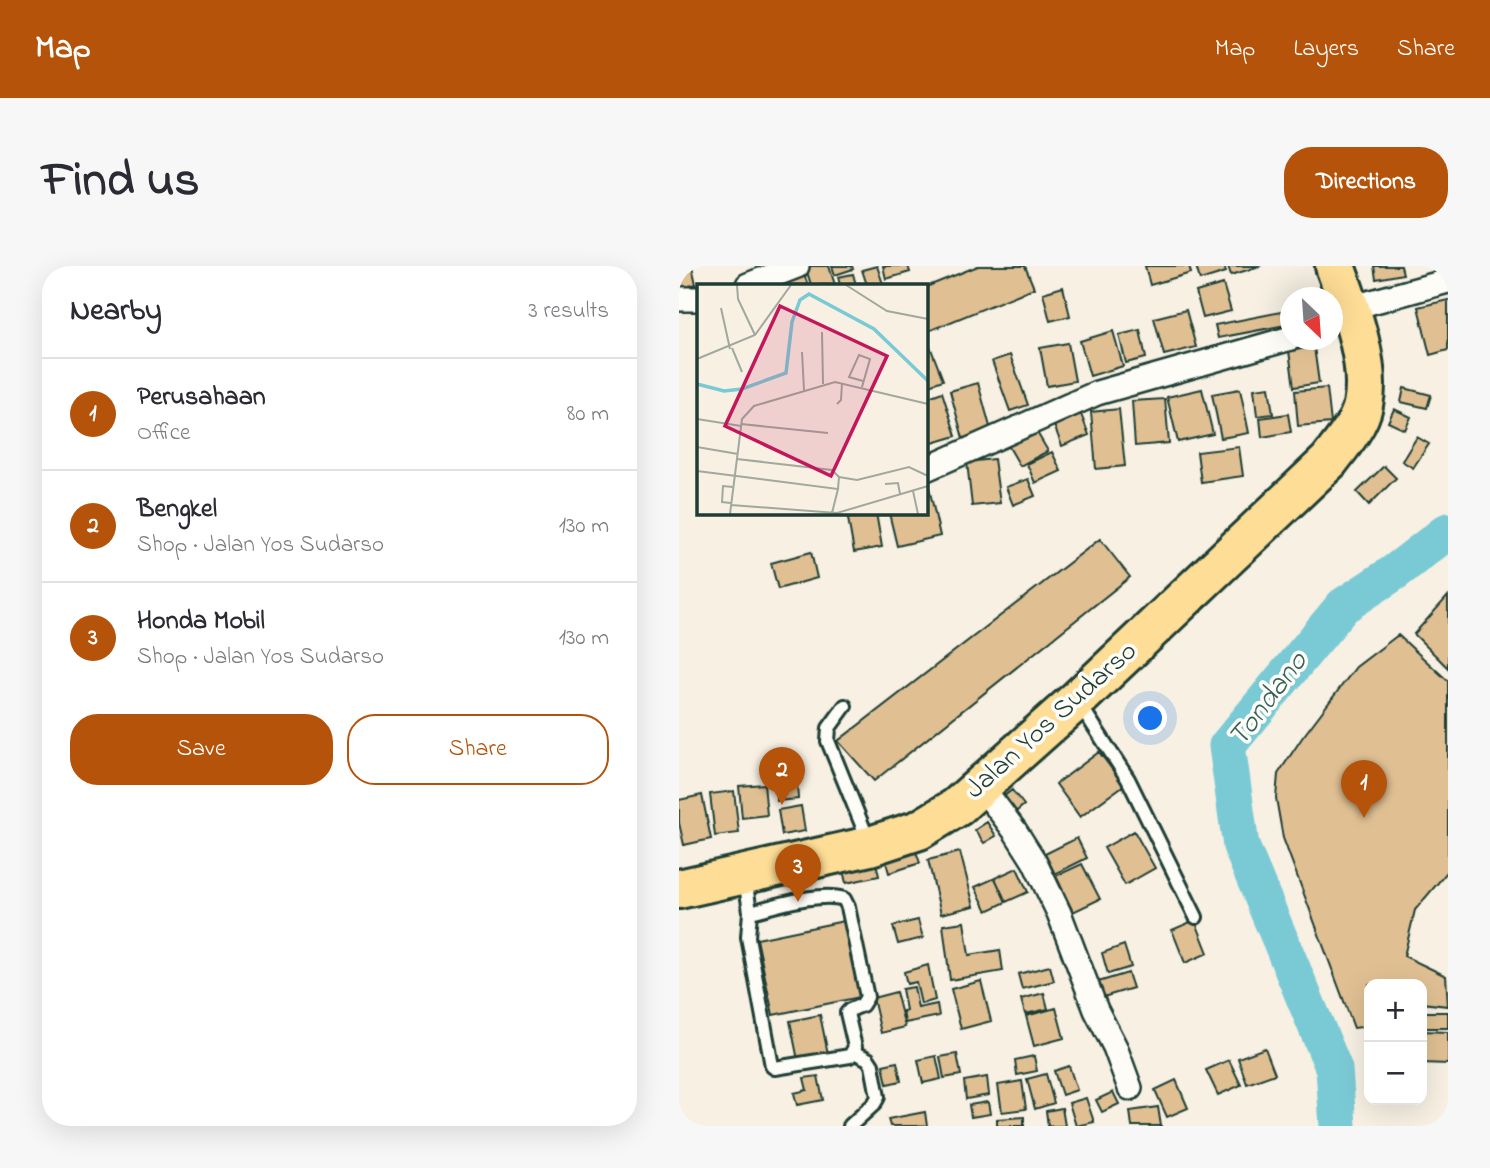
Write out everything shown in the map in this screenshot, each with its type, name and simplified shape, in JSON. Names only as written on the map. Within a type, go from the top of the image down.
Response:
[{"type":"highway","name":"Jalan Yos Sudarso","points":[[679,889],[870,846],[919,830],[957,807],[1077,700],[1329,461],[1363,407],[1364,384],[1361,358],[1345,319],[1335,266]]},
{"type":"street","points":[[751,284],[797,266]]},
{"type":"street","points":[[1345,319],[1448,281]]},
{"type":"street","points":[[679,299],[697,299]]},
{"type":"street","points":[[927,469],[1097,393],[1280,341]]},
{"type":"street","points":[[981,786],[1034,861],[1059,914],[1091,998],[1115,1046],[1130,1088]]},
{"type":"lane","points":[[1077,700],[1128,779],[1196,917]]},
{"type":"lane","points":[[845,706],[829,728],[828,741],[870,846]]},
{"type":"lane","points":[[744,874],[750,912],[748,936],[772,1066],[775,1068],[850,1056],[854,1052]]},
{"type":"lane","points":[[750,912],[814,898],[844,899],[848,906],[867,997],[862,1005],[847,1013],[854,1052]]},
{"type":"lane","points":[[850,1126],[878,1097],[872,1065],[868,1059],[854,1052]]},
{"type":"building","points":[[679,266],[692,266],[696,284],[679,289]]},
{"type":"building","points":[[829,266],[835,284],[811,284],[806,268]]},
{"type":"building","points":[[832,266],[852,266],[853,269],[835,275]]},
{"type":"building","points":[[877,266],[883,284],[867,284],[862,270]]},
{"type":"building","points":[[883,266],[908,266],[910,272],[886,279]]},
{"type":"building","points":[[978,266],[1025,266],[1034,288],[927,332],[927,287]]},
{"type":"building","points":[[1145,266],[1189,266],[1191,273],[1150,285]]},
{"type":"building","points":[[1196,266],[1224,266],[1226,272],[1200,280]]},
{"type":"building","points":[[1228,266],[1261,266],[1231,275]]},
{"type":"building","points":[[1374,266],[1401,266],[1403,274],[1376,279]]},
{"type":"building","points":[[802,270],[808,284],[788,284],[785,277]]},
{"type":"building","points":[[853,274],[856,284],[840,284],[838,277]]},
{"type":"building","points":[[1223,284],[1231,311],[1203,318],[1196,292]]},
{"type":"building","points":[[1063,287],[1070,316],[1050,321],[1043,293]]},
{"type":"building","points":[[1448,300],[1448,350],[1430,355],[1418,307]]},
{"type":"building","points":[[1186,310],[1196,347],[1164,355],[1154,318]]},
{"type":"building","points":[[1280,312],[1280,326],[1218,338],[1215,325]]},
{"type":"building","points":[[1140,330],[1146,358],[1126,363],[1119,335]]},
{"type":"building","points":[[1113,331],[1123,366],[1090,376],[1080,341]]},
{"type":"building","points":[[927,339],[943,380],[927,386]]},
{"type":"building","points":[[1068,343],[1075,381],[1047,386],[1040,348]]},
{"type":"building","points":[[1314,350],[1319,383],[1294,387],[1289,351]]},
{"type":"building","points":[[1010,355],[1028,405],[1010,411],[992,361]]},
{"type":"building","points":[[978,383],[992,434],[964,442],[950,391]]},
{"type":"building","points":[[1269,387],[1273,414],[1257,416],[1254,389]]},
{"type":"building","points":[[1327,388],[1331,423],[1298,426],[1295,391]]},
{"type":"building","points":[[1404,388],[1431,395],[1427,408],[1401,402]]},
{"type":"building","points":[[1202,389],[1213,434],[1178,442],[1167,397]]},
{"type":"building","points":[[1240,389],[1249,433],[1221,438],[1212,394]]},
{"type":"building","points":[[942,392],[956,436],[929,444],[927,398]]},
{"type":"building","points":[[1165,399],[1169,443],[1135,446],[1132,401]]},
{"type":"building","points":[[1077,404],[1089,435],[1062,446],[1050,415]]},
{"type":"building","points":[[1119,409],[1125,466],[1096,469],[1091,412]]},
{"type":"building","points":[[1394,409],[1411,417],[1405,430],[1388,422]]},
{"type":"building","points":[[1288,414],[1291,432],[1262,437],[1260,418]]},
{"type":"building","points":[[1032,424],[1048,451],[1020,466],[1005,440]]},
{"type":"building","points":[[1417,437],[1429,444],[1413,468],[1402,461]]},
{"type":"building","points":[[1239,447],[1243,476],[1201,482],[1197,452]]},
{"type":"building","points":[[1052,452],[1061,471],[1035,483],[1027,464]]},
{"type":"building","points":[[994,459],[1000,503],[972,506],[967,462]]},
{"type":"building","points":[[1384,466],[1396,478],[1369,505],[1357,492]]},
{"type":"building","points":[[927,479],[940,536],[897,546],[889,514],[927,514]]},
{"type":"building","points":[[1028,479],[1035,496],[1013,505],[1006,487]]},
{"type":"building","points":[[847,514],[876,514],[882,547],[854,552]]},
{"type":"building","points":[[1100,539],[1130,577],[874,781],[838,741]]},
{"type":"building","points":[[811,552],[817,578],[778,589],[771,563]]},
{"type":"building","points":[[1448,596],[1448,668],[1414,634]]},
{"type":"building","points":[[1398,635],[1448,681],[1448,871],[1415,910],[1404,956],[1446,976],[1448,1006],[1427,1004],[1427,979],[1364,979],[1364,1027],[1354,1028],[1283,838],[1276,798],[1278,774],[1356,667]]},
{"type":"building","points":[[1099,752],[1124,785],[1080,817],[1056,784]]},
{"type":"building","points":[[764,784],[767,815],[742,818],[739,786]]},
{"type":"building","points":[[797,784],[798,799],[777,801],[777,785]]},
{"type":"building","points":[[1012,790],[1024,805],[1012,815],[999,800]]},
{"type":"building","points":[[734,791],[739,833],[715,836],[710,794]]},
{"type":"building","points":[[702,795],[711,839],[684,845],[679,823],[679,800]]},
{"type":"building","points":[[801,806],[805,831],[782,835],[778,810]]},
{"type":"building","points":[[987,822],[996,836],[984,843],[975,830]]},
{"type":"building","points":[[1134,831],[1155,868],[1125,885],[1104,848]]},
{"type":"building","points":[[1077,838],[1087,858],[1055,874],[1045,854]]},
{"type":"building","points":[[914,846],[920,863],[889,873],[884,855]]},
{"type":"building","points":[[960,852],[974,906],[941,914],[928,860]]},
{"type":"building","points":[[875,858],[879,876],[846,883],[842,866]]},
{"type":"building","points":[[1082,864],[1100,899],[1073,912],[1056,876]]},
{"type":"building","points":[[1017,868],[1028,892],[1006,902],[995,878]]},
{"type":"building","points":[[995,878],[1006,902],[987,911],[975,887]]},
{"type":"building","points":[[918,920],[923,938],[898,944],[893,926]]},
{"type":"building","points":[[1195,920],[1208,953],[1185,963],[1172,930]]},
{"type":"building","points":[[844,921],[860,997],[773,1015],[757,939]]},
{"type":"building","points":[[964,922],[969,955],[1000,950],[1003,971],[950,980],[943,925]]},
{"type":"building","points":[[1124,945],[1131,967],[1108,974],[1102,953]]},
{"type":"building","points":[[928,965],[935,1000],[921,1004],[916,982],[907,984],[904,972]]},
{"type":"building","points":[[1050,966],[1054,981],[1022,989],[1018,974]]},
{"type":"building","points":[[1128,973],[1133,988],[1100,998],[1095,983]]},
{"type":"building","points":[[981,981],[991,1021],[961,1029],[951,989]]},
{"type":"building","points":[[914,987],[918,1008],[937,1004],[939,1016],[905,1023],[903,1011],[906,1010],[902,989]]},
{"type":"building","points":[[896,992],[905,1027],[881,1033],[873,998]]},
{"type":"building","points":[[1044,993],[1048,1009],[1025,1014],[1021,999]]},
{"type":"building","points":[[1056,1008],[1064,1038],[1034,1046],[1026,1016]]},
{"type":"building","points":[[1427,1012],[1448,1012],[1448,1028],[1427,1028]]},
{"type":"building","points":[[820,1015],[828,1054],[798,1060],[790,1021]]},
{"type":"building","points":[[1427,1031],[1448,1032],[1448,1064],[1427,1063]]},
{"type":"building","points":[[1265,1048],[1275,1074],[1247,1084],[1238,1058]]},
{"type":"building","points":[[957,1054],[961,1075],[944,1078],[940,1057]]},
{"type":"building","points":[[936,1056],[941,1079],[923,1083],[918,1060]]},
{"type":"building","points":[[1034,1056],[1037,1071],[1017,1075],[1015,1060]]},
{"type":"building","points":[[1229,1060],[1241,1085],[1218,1095],[1206,1070]]},
{"type":"building","points":[[897,1062],[901,1081],[887,1084],[883,1065]]},
{"type":"building","points":[[1069,1066],[1077,1090],[1062,1095],[1054,1071]]},
{"type":"building","points":[[1046,1074],[1054,1103],[1035,1109],[1027,1079]]},
{"type":"building","points":[[818,1076],[823,1100],[797,1105],[794,1093],[807,1090],[804,1078]]},
{"type":"building","points":[[987,1077],[989,1095],[966,1099],[964,1081]]},
{"type":"building","points":[[1176,1080],[1188,1108],[1167,1117],[1155,1090]]},
{"type":"building","points":[[1022,1081],[1026,1109],[1002,1112],[998,1085]]},
{"type":"building","points":[[1113,1092],[1119,1104],[1102,1112],[1096,1100]]},
{"type":"building","points":[[1086,1098],[1094,1122],[1076,1126],[1069,1103]]},
{"type":"building","points":[[988,1102],[990,1114],[971,1117],[969,1105]]},
{"type":"building","points":[[1158,1107],[1161,1126],[1132,1126],[1130,1111]]},
{"type":"building","points":[[1062,1108],[1065,1126],[1048,1126],[1046,1111]]},
{"type":"building","points":[[925,1112],[927,1126],[890,1126],[888,1119]]},
{"type":"building","points":[[1024,1117],[1024,1126],[997,1126],[997,1119]]},
{"type":"waterway","name":"Tondano","points":[[1338,1126],[1334,1069],[1241,846],[1227,746],[1343,606],[1395,572],[1448,531]]},
{"type":"place","name":"Bengkel","points":[[782,805]]},
{"type":"place","name":"Perusahaan","points":[[1364,818]]},
{"type":"place","name":"Honda Mobil","points":[[798,902]]}]
